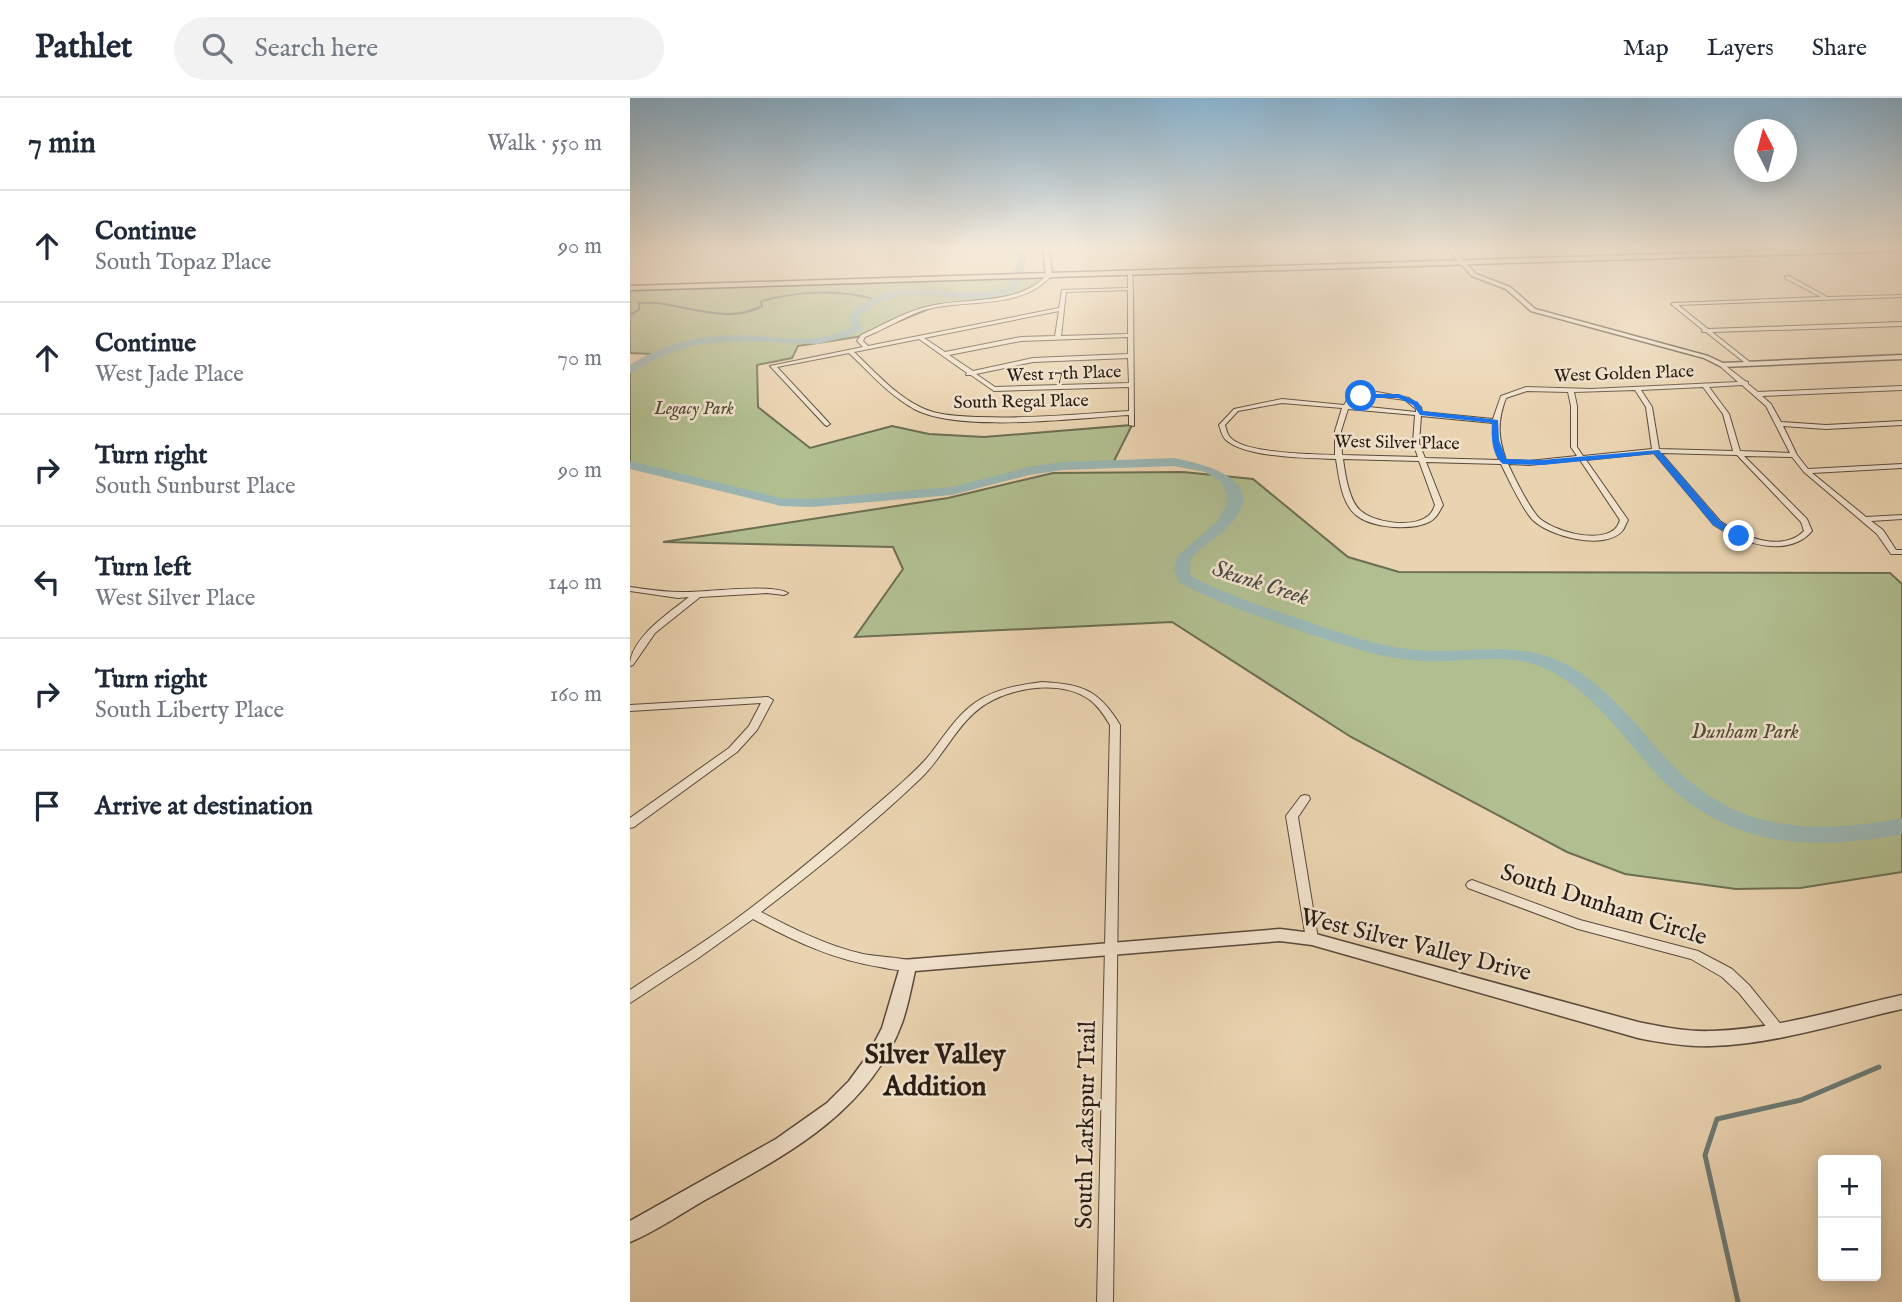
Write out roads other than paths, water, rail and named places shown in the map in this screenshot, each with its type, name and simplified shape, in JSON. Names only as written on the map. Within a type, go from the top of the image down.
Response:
[{"type":"street","points":[[867,348],[860,341],[863,336],[923,309],[956,304]]},
{"type":"street","points":[[1058,337],[1062,304]]},
{"type":"street","points":[[1131,304],[1132,425]]},
{"type":"street","points":[[1526,304],[1533,310],[1706,357],[1722,365],[1746,383],[1773,410],[1794,455],[1806,471],[1889,541],[1898,552]]},
{"type":"street","points":[[1673,304],[1749,364]]},
{"type":"street","points":[[827,424],[773,366],[1061,309]]},
{"type":"street","points":[[1704,331],[1902,324]]},
{"type":"street","points":[[943,354],[1014,340],[1131,335]]},
{"type":"street","points":[[920,337],[968,373],[1033,360],[1131,356]]},
{"type":"street","name":"South Regal Place","points":[[850,351],[912,405],[933,414],[978,419],[1132,413]]},
{"type":"street","points":[[1722,365],[1902,357]]},
{"type":"street","name":"West 17th Place","points":[[968,373],[997,389],[1131,385]]},
{"type":"street","name":"West Golden Place","points":[[1496,421],[1504,396],[1526,389],[1571,391],[1746,383]]},
{"type":"street","points":[[1637,389],[1649,407],[1656,451],[1717,523],[1729,532],[1756,541],[1778,543],[1805,536],[1808,527],[1802,518],[1737,452],[1726,414],[1705,385]]},
{"type":"street","points":[[1758,394],[1902,388]]},
{"type":"street","points":[[1346,406],[1496,421],[1495,440],[1503,461],[1536,520],[1563,534],[1590,538],[1615,533],[1623,526],[1624,520],[1573,440],[1574,406],[1571,391]]},
{"type":"street","points":[[1388,395],[1411,400],[1420,413],[1415,434],[1420,458],[1439,509],[1430,518],[1401,524],[1367,519],[1356,512],[1351,505],[1339,456],[1338,429],[1346,406],[1356,397],[1388,395]]},
{"type":"street","name":"West Silver Place","points":[[1346,406],[1289,401],[1261,403],[1236,410],[1222,425],[1228,439],[1250,450],[1280,455],[1503,461],[1582,458],[1656,451],[1794,455]]},
{"type":"street","points":[[1780,424],[1826,427],[1902,423]]},
{"type":"street","points":[[1806,471],[1902,466]]},
{"type":"street","points":[[1864,519],[1902,517]]},
{"type":"street","points":[[630,589],[697,595],[767,591],[784,593]]},
{"type":"street","points":[[630,663],[652,631],[697,595]]},
{"type":"street","name":"South Larkspur Trail","points":[[630,997],[752,913],[917,774],[960,720],[978,705],[1015,689],[1062,686],[1097,699],[1109,712],[1115,725],[1105,1302]]},
{"type":"street","points":[[630,708],[768,700],[753,728],[733,750],[630,824]]},
{"type":"street","points":[[1305,799],[1292,816],[1312,939]]},
{"type":"street","name":"South Dunham Circle","points":[[1472,885],[1578,924],[1694,955],[1736,981],[1778,1031]]},
{"type":"street","name":"West Silver Valley Drive","points":[[752,913],[820,948],[849,958],[908,965],[1264,936],[1312,939],[1657,1034],[1710,1039],[1778,1031],[1902,1002]]},
{"type":"street","points":[[630,1232],[767,1156],[815,1127],[831,1113],[860,1081],[890,1033],[908,965]]},
{"type":"waterway","points":[[630,315],[639,310],[639,304]]},
{"type":"waterway","points":[[664,304],[732,314],[747,312],[762,304]]},
{"type":"waterway","name":"Skunk Creek","points":[[630,370],[654,355],[694,342],[737,338],[800,341],[833,338],[859,327],[853,318],[866,304]]},
{"type":"waterway","name":"Skunk Creek","points":[[630,465],[781,502],[812,503],[952,491],[1028,471],[1062,466],[1174,462],[1209,469],[1226,478],[1234,492],[1234,504],[1223,524],[1185,557],[1182,568],[1184,579],[1219,598],[1334,636],[1403,654],[1506,654],[1552,665],[1574,677],[1603,702],[1670,775],[1698,797],[1752,826],[1779,834],[1807,837],[1867,833],[1902,826]]},
{"type":"waterway","points":[[1738,1302],[1705,1155],[1717,1119],[1801,1100],[1879,1067]]},
{"type":"district","name":"Silver Valley Addition","points":[[935,1069]]},
{"type":"park label","name":"Legacy Park","points":[[694,408]]},
{"type":"park label","name":"Dunham Park","points":[[1745,731]]}]
